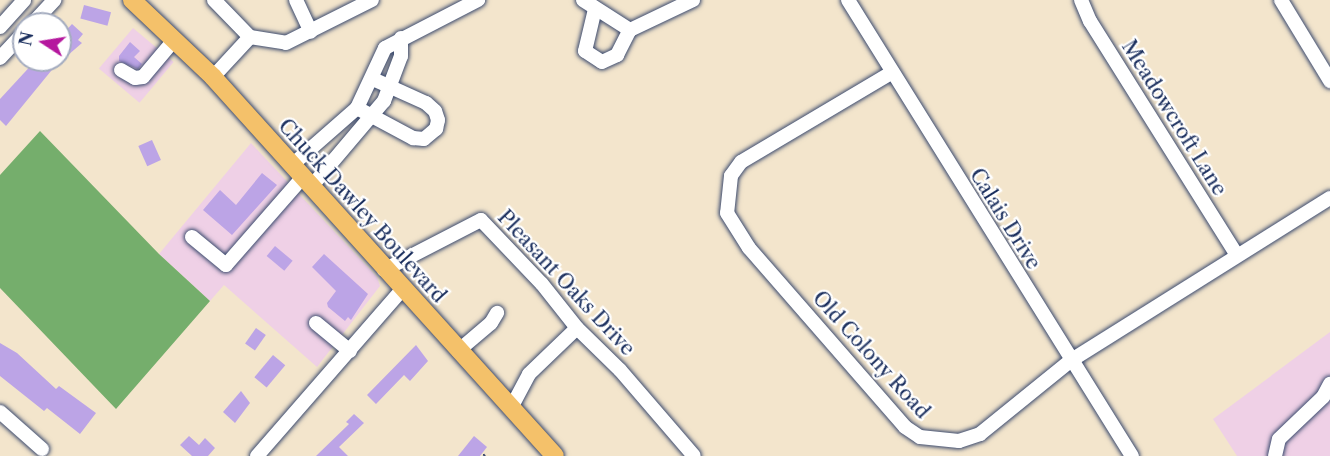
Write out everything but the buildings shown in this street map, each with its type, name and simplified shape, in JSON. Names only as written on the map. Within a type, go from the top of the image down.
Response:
[{"type":"main road","name":"Chuck Dawley Boulevard","points":[[132,0],[213,77],[402,290],[511,408],[548,453]]},
{"type":"street","points":[[0,27],[24,0]]},
{"type":"street","points":[[43,12],[54,0]]},
{"type":"street","points":[[214,0],[250,37],[286,44],[372,0]]},
{"type":"street","points":[[296,0],[311,32]]},
{"type":"street","points":[[192,237],[226,265],[357,108],[373,79],[385,48],[478,0]]},
{"type":"street","points":[[583,0],[630,30]]},
{"type":"street","points":[[595,9],[585,51],[602,62],[617,55],[630,30],[693,0]]},
{"type":"street","name":"Calais Drive","points":[[848,0],[1070,361],[1132,456]]},
{"type":"street","name":"Meadowcroft Lane","points":[[1081,0],[1090,21],[1238,255]]},
{"type":"street","points":[[1281,0],[1330,81]]},
{"type":"street","points":[[213,77],[250,37]]},
{"type":"street","points":[[302,176],[374,116],[390,87],[401,56],[401,38]]},
{"type":"street","points":[[121,70],[135,78],[143,77],[175,39]]},
{"type":"street","points":[[0,58],[12,45]]},
{"type":"street","name":"Old Colony Road","points":[[891,73],[741,162],[731,176],[727,193],[727,213],[734,230],[905,427],[920,437],[959,441],[980,434],[1070,361],[1330,198]]},
{"type":"street","points":[[357,108],[413,138],[424,139],[436,129],[438,120],[435,111],[373,79]]},
{"type":"street","name":"Pleasant Oaks Drive","points":[[384,270],[481,220],[542,284],[577,328],[620,370],[694,456]]},
{"type":"street","points":[[257,456],[402,290]]},
{"type":"street","points":[[458,351],[491,323],[497,313]]},
{"type":"street","points":[[316,322],[350,351]]},
{"type":"street","points":[[511,408],[529,374],[577,328]]},
{"type":"street","points":[[1275,456],[1279,439],[1323,397],[1330,384]]},
{"type":"street","points":[[0,412],[42,449]]},
{"type":"shaded area","points":[[133,28],[174,62],[140,103],[99,69]]},
{"type":"shaded area","points":[[251,143],[377,277],[380,286],[317,367],[224,285],[210,301],[159,254]]},
{"type":"shaded area","points":[[1330,332],[1330,456],[1237,456],[1213,419]]},
{"type":"green space","points":[[40,131],[159,254],[210,301],[116,409],[0,288],[0,175]]}]
